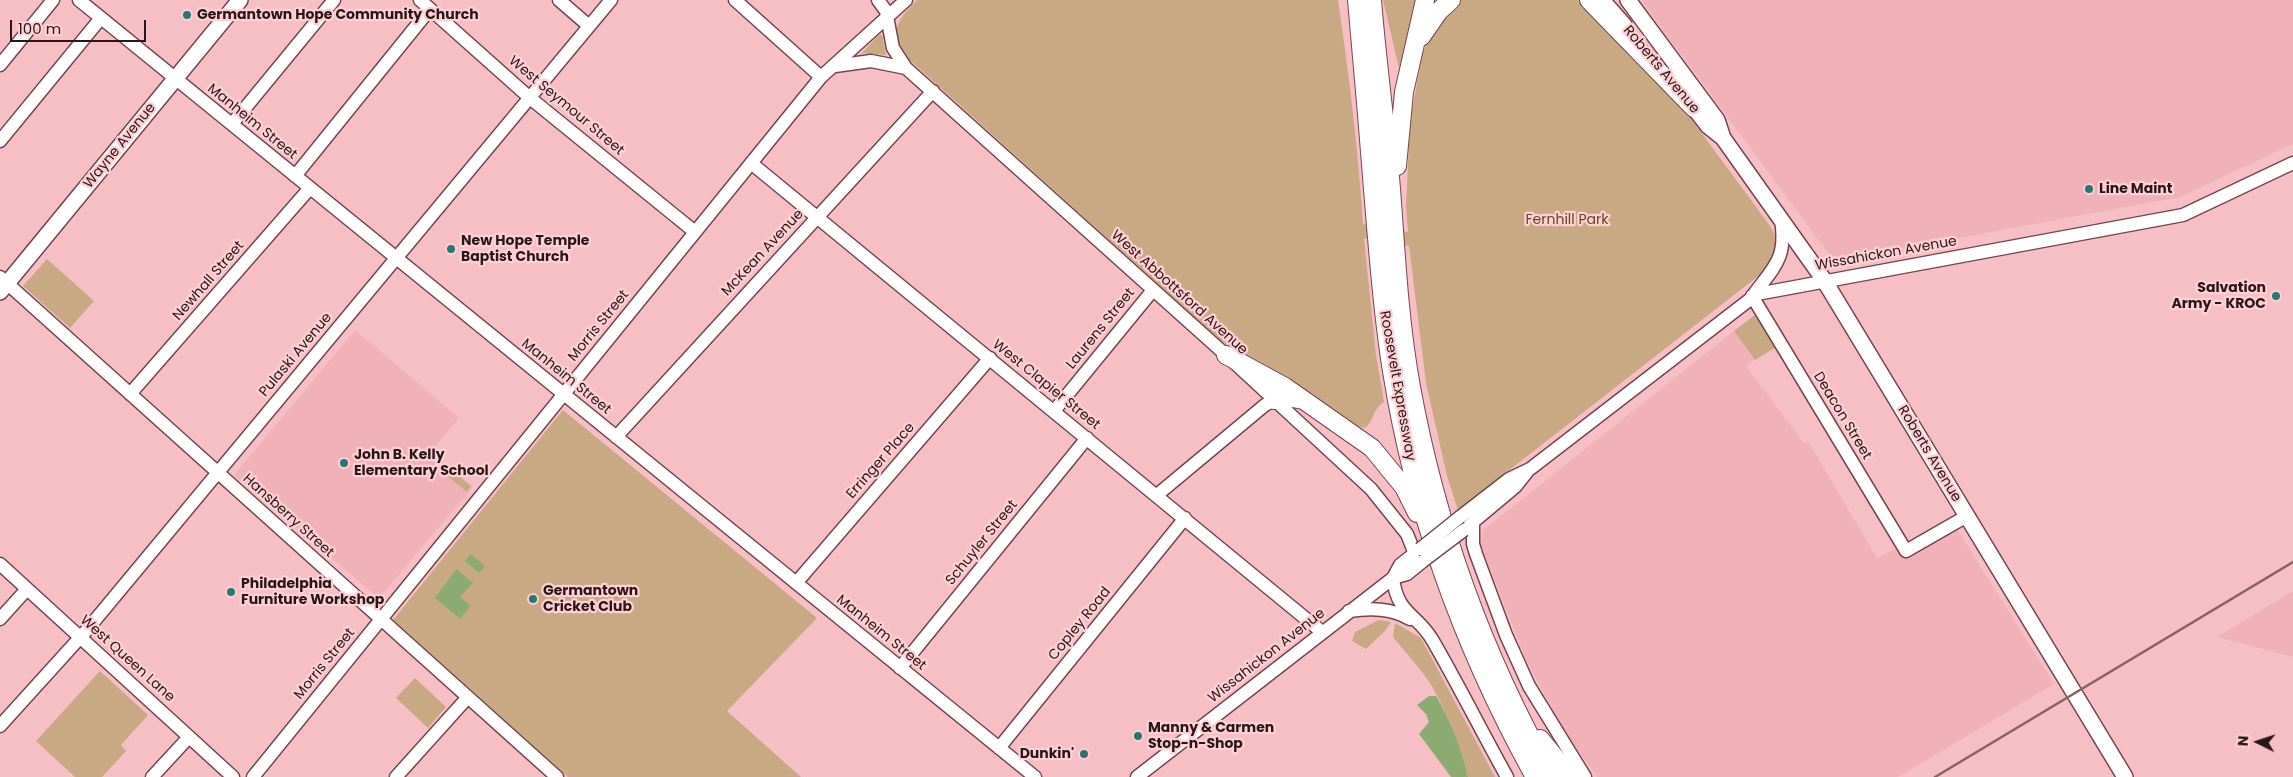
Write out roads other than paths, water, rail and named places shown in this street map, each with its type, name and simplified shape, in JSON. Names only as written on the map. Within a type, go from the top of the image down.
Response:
[{"type":"highway","points":[[1352,0],[1360,35]]},
{"type":"highway","name":"Roosevelt Expressway","points":[[1357,0],[1387,339],[1404,437],[1447,589],[1472,653],[1535,777]]},
{"type":"highway","name":"Roosevelt Expressway","points":[[1372,0],[1406,356],[1432,482],[1454,558],[1490,652],[1515,707],[1552,777]]},
{"type":"highway","points":[[1393,229],[1399,126],[1425,0]]},
{"type":"highway","points":[[1412,58],[1424,31],[1451,0]]},
{"type":"highway","points":[[1589,0],[1694,108]]},
{"type":"highway","points":[[1226,355],[1266,376],[1304,400],[1350,431],[1377,453],[1404,488],[1430,532]]},
{"type":"highway","points":[[1274,400],[1293,398],[1304,400]]},
{"type":"highway","points":[[1515,707],[1571,777]]},
{"type":"main road","name":"Wayne Avenue","points":[[2,284],[240,0]]},
{"type":"main road","name":"Roberts Avenue","points":[[1602,0],[1666,72],[1708,126],[1723,138],[1824,280],[2125,777]]},
{"type":"main road","name":"Roberts Avenue","points":[[1628,0],[1717,120],[1723,138]]},
{"type":"street","points":[[0,65],[52,0]]},
{"type":"street","name":"Manheim Street","points":[[79,0],[1035,777]]},
{"type":"street","points":[[232,124],[334,0]]},
{"type":"street","name":"West Seymour Street","points":[[420,0],[530,98],[695,232]]},
{"type":"street","points":[[559,0],[589,26]]},
{"type":"street","name":"Pulaski Avenue","points":[[0,726],[80,637],[611,0]]},
{"type":"street","points":[[735,0],[821,78]]},
{"type":"street","name":"West Abbottsford Avenue","points":[[878,0],[884,8],[887,18],[892,48],[906,68],[1226,355],[1378,496],[1407,534],[1419,555]]},
{"type":"street","name":"Morris Street","points":[[253,777],[821,78],[906,0]]},
{"type":"street","points":[[295,176],[430,9]]},
{"type":"street","points":[[0,141],[101,18]]},
{"type":"street","points":[[833,67],[871,61],[906,68]]},
{"type":"street","name":"McKean Avenue","points":[[616,437],[932,91]]},
{"type":"street","name":"West Clapier Street","points":[[751,163],[1322,632]]},
{"type":"street","name":"Wissahickon Avenue","points":[[1419,555],[1469,526],[1515,487],[1530,469],[1752,296],[1766,290],[2183,215],[2293,163]]},
{"type":"street","name":"Newhall Street","points":[[130,394],[310,188]]},
{"type":"street","points":[[1752,296],[1775,269],[1779,261],[1783,242],[1781,219]]},
{"type":"street","name":"Hansberry Street","points":[[2,284],[130,394],[557,777]]},
{"type":"street","name":"Laurens Street","points":[[1054,411],[1153,290]]},
{"type":"street","name":"Deacon Street","points":[[1752,296],[1906,551],[1967,516]]},
{"type":"street","name":"Erringer Place","points":[[796,583],[990,358]]},
{"type":"street","points":[[1157,495],[1265,405],[1274,400]]},
{"type":"street","name":"Schuyler Street","points":[[900,668],[1087,438]]},
{"type":"street","name":"Wissahickon Avenue","points":[[1136,777],[1393,578],[1407,574],[1419,555],[1460,517],[1509,479],[1530,469]]},
{"type":"street","name":"Copley Road","points":[[999,748],[1185,518]]},
{"type":"street","points":[[1469,526],[1476,554],[1519,664],[1536,699],[1585,777]]},
{"type":"street","name":"West Queen Lane","points":[[0,564],[233,777]]},
{"type":"street","points":[[1393,578],[1399,603],[1432,639],[1507,777]]},
{"type":"street","points":[[0,619],[27,589]]},
{"type":"street","points":[[1350,611],[1364,609],[1388,610],[1415,621]]},
{"type":"street","points":[[396,777],[468,697]]},
{"type":"street","points":[[152,777],[189,737]]},
{"type":"railway","points":[[1935,777],[2293,562]]},
{"type":"place","name":"Germantown Hope Community Church","points":[[187,15]]},
{"type":"place","name":"Line Maint","points":[[2089,189]]},
{"type":"place","name":"New Hope Temple Baptist Church","points":[[451,249]]},
{"type":"place","name":"Salvation Army - KROC","points":[[2276,296]]},
{"type":"place","name":"John B. Kelly Elementary School","points":[[344,463]]},
{"type":"place","name":"Philadelphia Furniture Workshop","points":[[231,592]]},
{"type":"place","name":"Germantown Cricket Club","points":[[533,599]]},
{"type":"place","name":"Manny & Carmen Stop-n-Shop","points":[[1138,736]]},
{"type":"place","name":"Dunkin'","points":[[1084,754]]},
{"type":"park label","name":"Fernhill Park","points":[[1567,220]]}]
